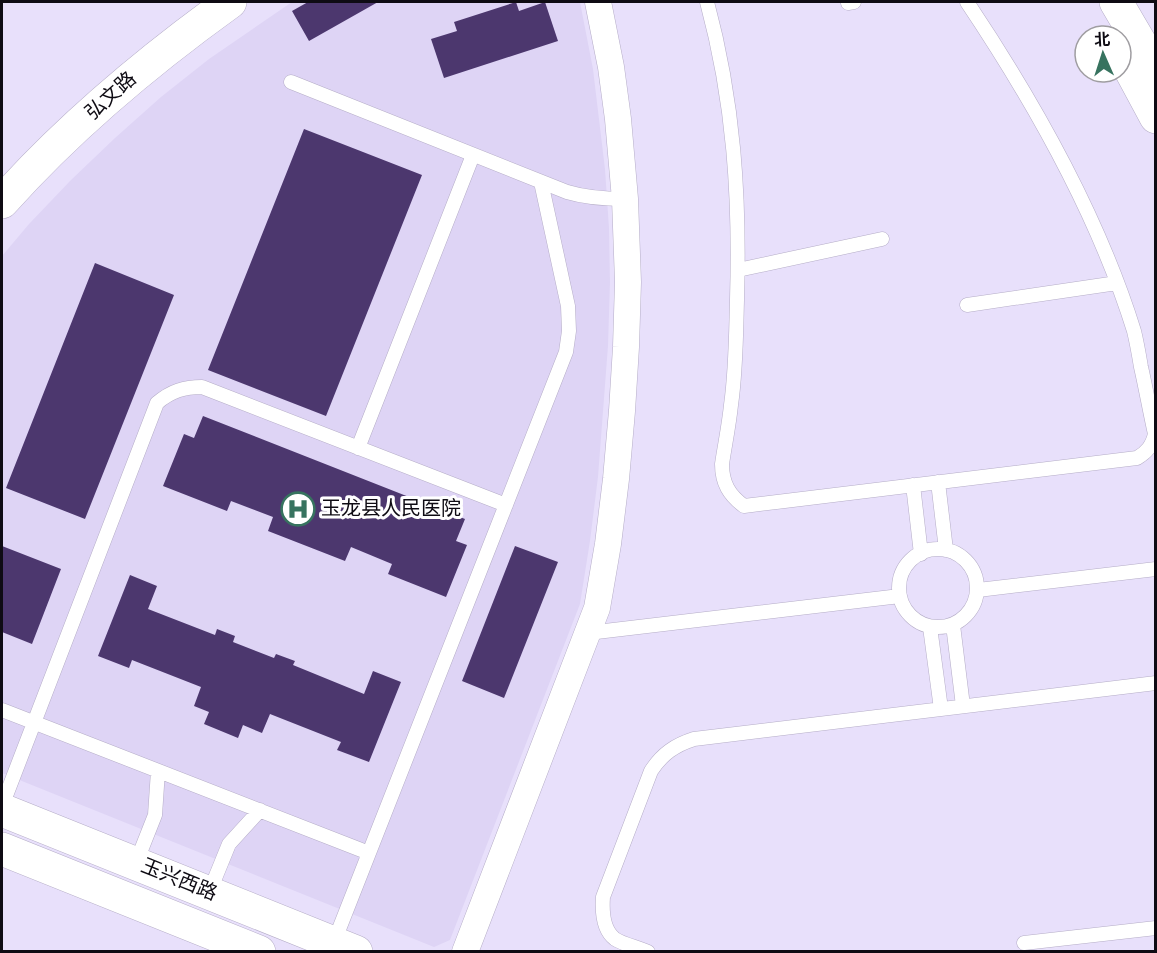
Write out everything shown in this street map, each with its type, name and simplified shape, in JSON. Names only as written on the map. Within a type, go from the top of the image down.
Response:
[{"type":"main road","name":"弘文路","points":[[2,171],[85,90],[125,55],[194,2]]},
{"type":"main road","name":"弘文路","points":[[2,202],[92,112],[139,71],[230,2]]},
{"type":"main road","points":[[1090,2],[1104,24]]},
{"type":"main road","points":[[1116,2],[1155,70]]},
{"type":"main road","points":[[1133,75],[1155,117]]},
{"type":"main road","name":"玉兴西路","points":[[2,808],[345,947]]},
{"type":"main road","name":"玉兴西路","points":[[2,849],[259,951]]},
{"type":"street","points":[[465,951],[597,608],[608,544],[616,479],[626,347],[628,282],[625,199],[618,120],[611,67],[598,2]]},
{"type":"lane","points":[[707,2],[726,84],[736,175],[738,270],[736,354],[722,474],[729,492],[744,506],[1137,458],[1144,454],[1153,442],[1155,434],[1134,333],[1117,283],[1094,228],[1034,108],[967,2]]},
{"type":"lane","points":[[291,82],[579,196],[625,199]]},
{"type":"lane","points":[[358,448],[473,155]]},
{"type":"lane","points":[[345,947],[369,853],[566,352],[568,306],[541,182]]},
{"type":"lane","points":[[738,270],[882,239]]},
{"type":"lane","points":[[967,305],[1117,283]]},
{"type":"lane","points":[[2,808],[157,403],[166,395],[189,387],[202,387],[506,505]]},
{"type":"lane","points":[[938,482],[946,550]]},
{"type":"lane","points":[[913,485],[921,554]]},
{"type":"lane","points":[[935,549],[946,550],[966,560],[973,569],[977,579],[976,601],[971,611],[953,625],[930,627],[910,616],[904,607],[899,585],[902,574],[907,565],[921,554],[935,549]]},
{"type":"lane","points":[[978,590],[1155,569]]},
{"type":"lane","points":[[588,633],[900,596]]},
{"type":"lane","points":[[953,625],[963,706]]},
{"type":"lane","points":[[930,627],[941,709]]},
{"type":"lane","points":[[648,951],[615,939],[604,920],[603,897],[651,771],[664,754],[683,742],[1155,683]]},
{"type":"lane","points":[[2,710],[369,853]]},
{"type":"lane","points":[[136,863],[155,815],[158,771]]},
{"type":"lane","points":[[209,893],[229,844],[260,810]]},
{"type":"lane","points":[[1024,944],[1155,928]]},
{"type":"shaded area","name":"玉龙县人民医院","points":[[292,2],[580,2],[593,69],[605,169],[610,282],[608,346],[598,477],[580,604],[450,940],[434,947],[2,773],[2,256],[71,180],[161,97],[209,59]]},
{"type":"building","points":[[308,2],[378,2],[309,41],[292,11]]},
{"type":"building","points":[[516,2],[519,11],[545,2],[558,41],[444,78],[431,39],[457,31],[454,22]]},
{"type":"building","points":[[304,129],[422,175],[326,416],[208,370]]},
{"type":"building","points":[[95,263],[174,295],[85,519],[6,488]]},
{"type":"building","points":[[203,416],[465,519],[456,541],[467,545],[446,597],[388,574],[392,564],[351,547],[345,561],[268,531],[273,517],[231,501],[227,511],[163,486],[184,434],[194,438]]},
{"type":"building","points":[[2,546],[61,569],[32,644],[2,632]]},
{"type":"building","points":[[515,546],[558,562],[504,698],[462,681]]},
{"type":"building","points":[[130,575],[157,586],[148,609],[215,635],[217,629],[235,636],[233,642],[274,658],[276,654],[295,661],[293,665],[364,694],[373,671],[401,682],[369,762],[337,750],[341,742],[270,714],[262,733],[243,725],[238,738],[204,724],[209,712],[194,706],[201,687],[132,660],[129,668],[98,656]]},
{"type":"place","name":"玉龙县人民医院","points":[[298,509]]}]
